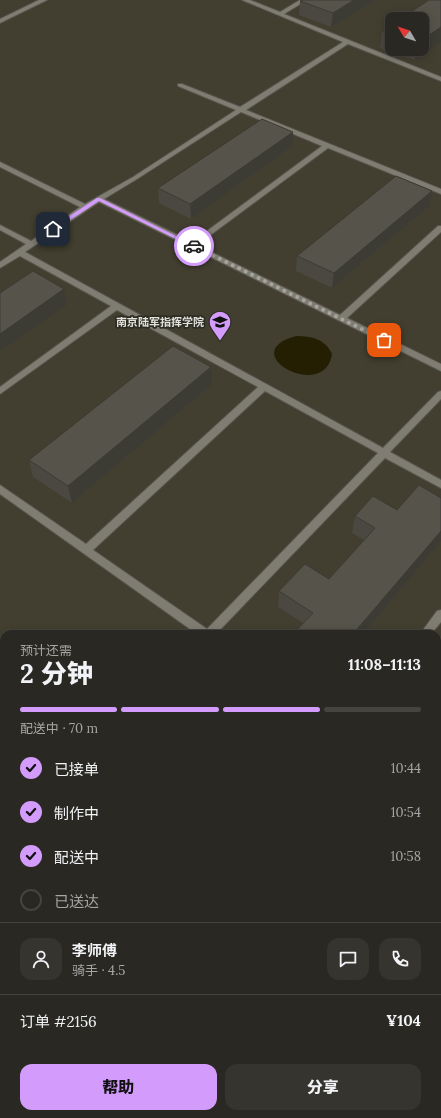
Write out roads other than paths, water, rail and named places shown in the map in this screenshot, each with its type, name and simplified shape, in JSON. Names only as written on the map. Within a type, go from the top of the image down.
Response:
[{"type":"street","points":[[0,21],[44,0]]},
{"type":"street","points":[[245,0],[441,79]]},
{"type":"street","points":[[280,14],[304,0]]},
{"type":"street","points":[[0,266],[85,207],[135,178],[348,41]]},
{"type":"street","points":[[180,85],[441,192]]},
{"type":"street","points":[[192,245],[328,145]]},
{"type":"street","points":[[0,164],[85,207]]},
{"type":"street","points":[[98,199],[441,368]]},
{"type":"street","points":[[0,227],[32,244]]},
{"type":"street","points":[[341,319],[441,228]]},
{"type":"street","points":[[20,252],[441,484]]},
{"type":"street","points":[[0,391],[117,306]]},
{"type":"street","points":[[86,550],[264,387]]},
{"type":"street","points":[[213,630],[441,394]]},
{"type":"street","points":[[0,488],[199,630]]},
{"type":"street","points":[[428,630],[441,614]]},
{"type":"place","name":"南京陆军指挥学院","points":[[220,342]]}]
